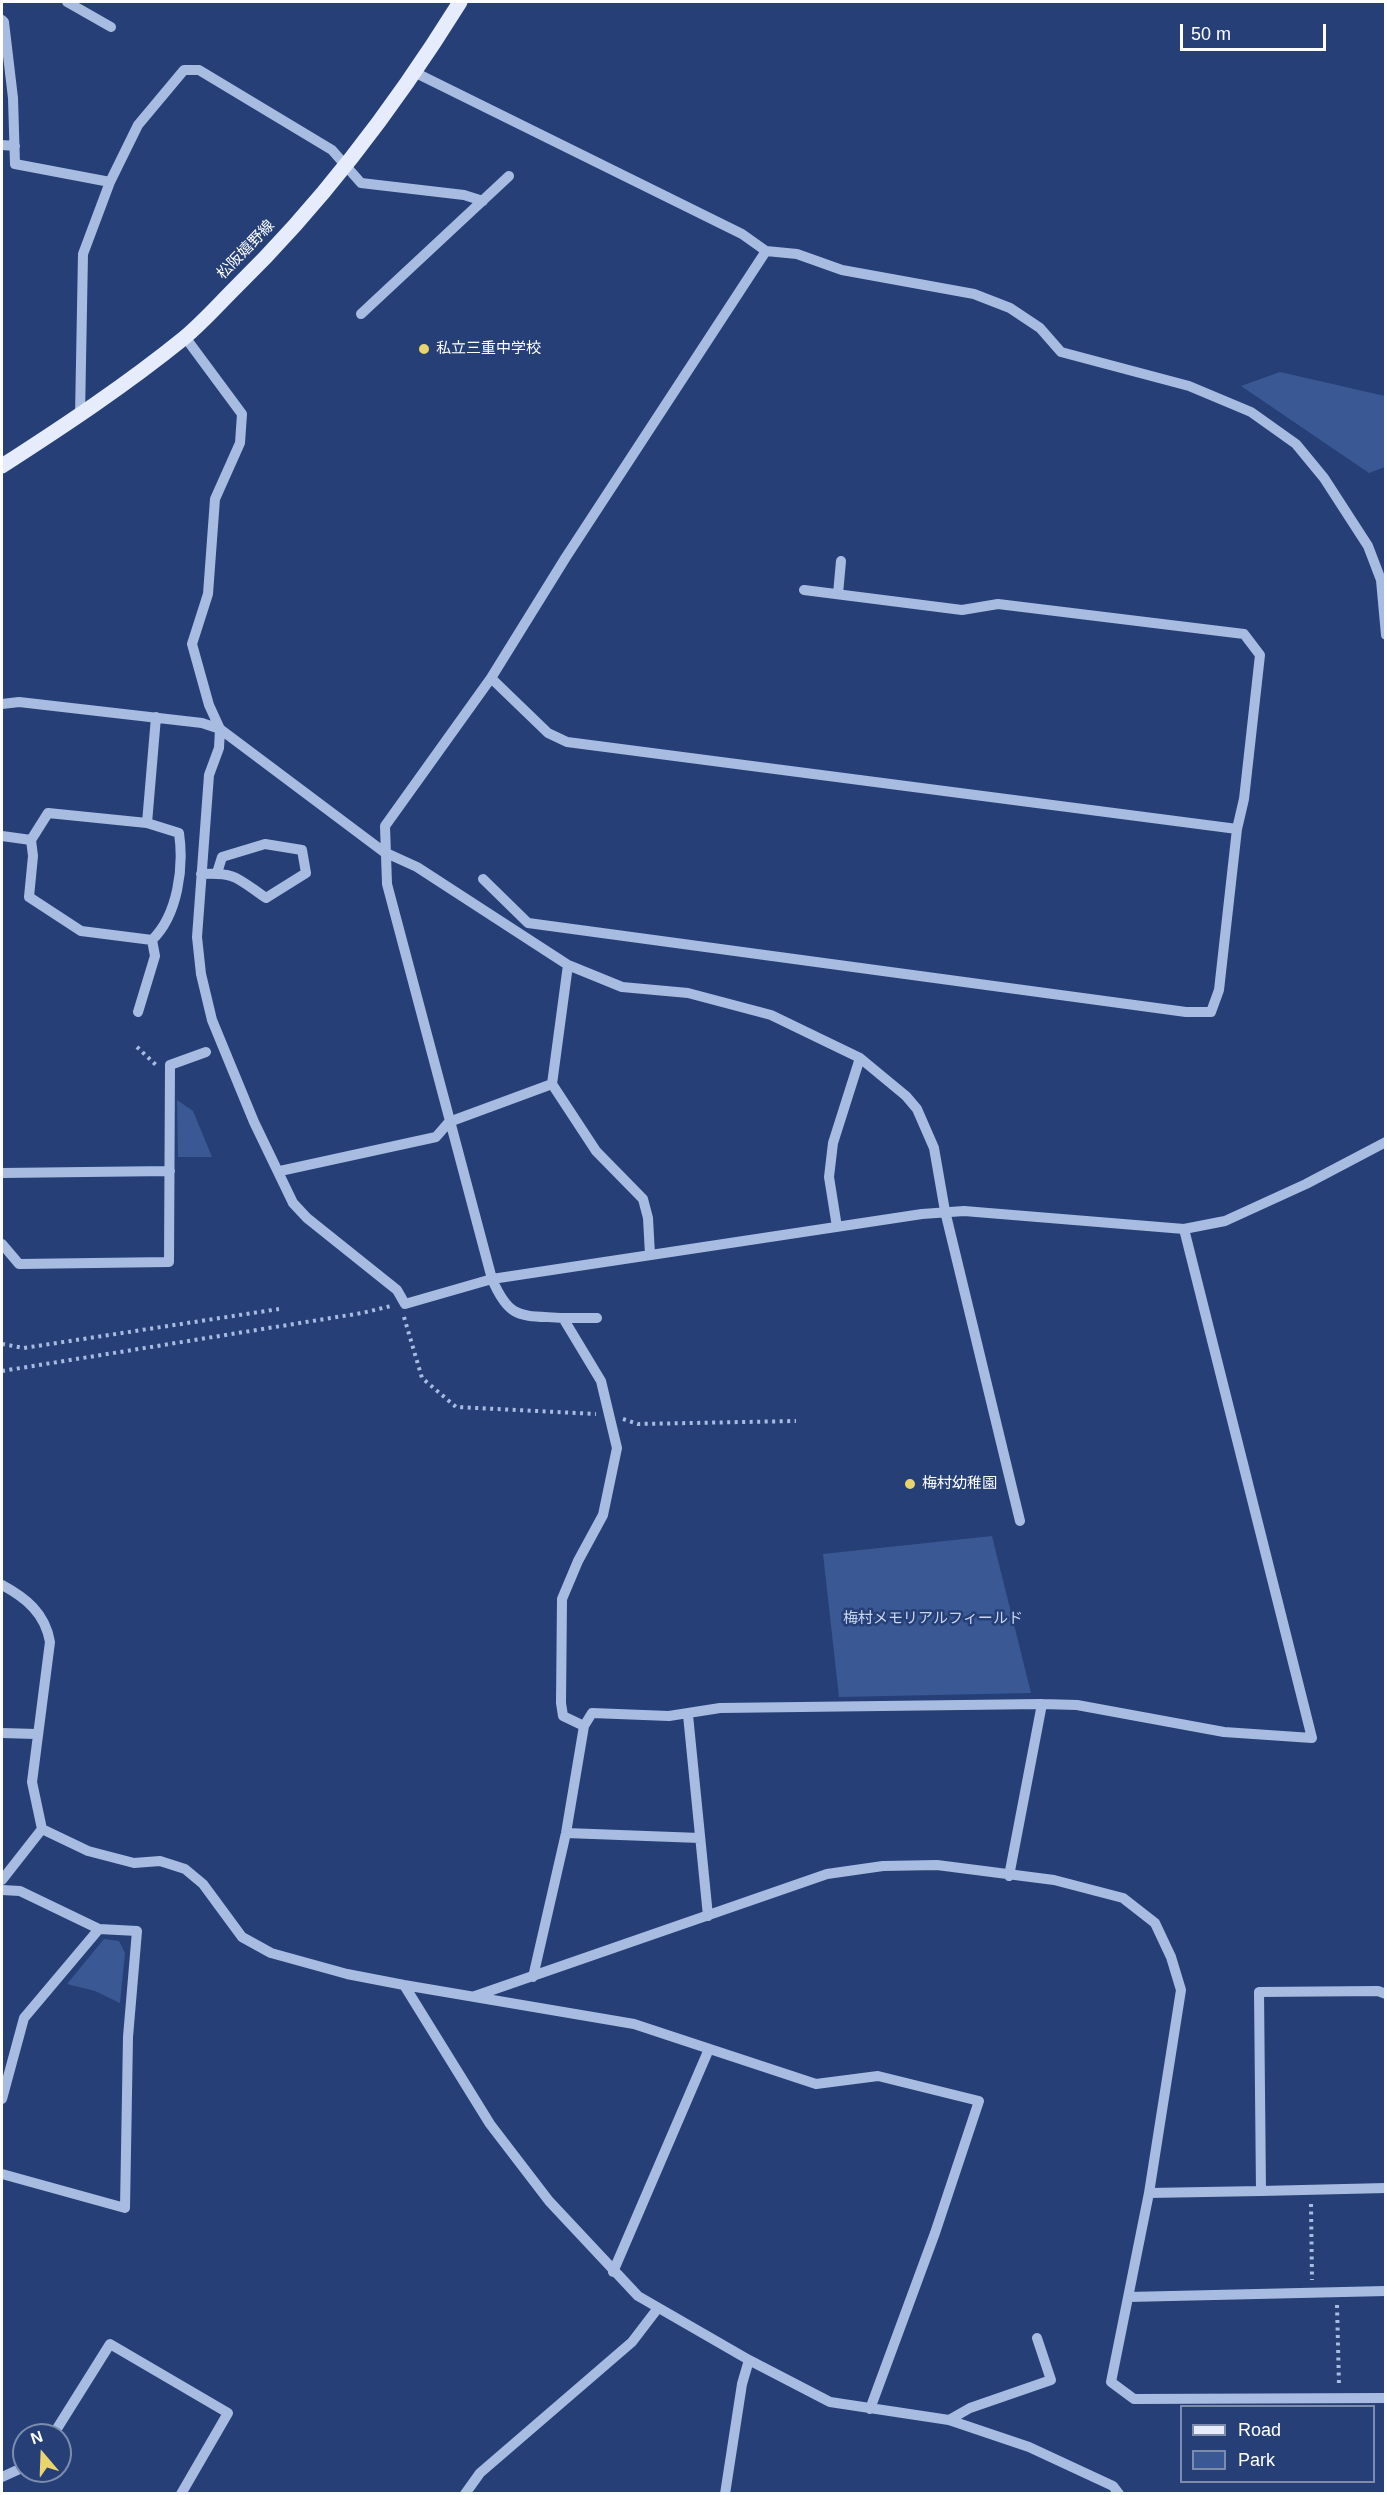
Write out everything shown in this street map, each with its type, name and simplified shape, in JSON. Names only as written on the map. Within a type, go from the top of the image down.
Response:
[{"type":"main road","name":"松阪嬉野線","points":[[2,466],[80,416],[185,337],[254,269],[345,166],[416,73],[460,2]]},
{"type":"street","points":[[67,2],[111,27]]},
{"type":"street","points":[[2,20],[4,22],[5,60],[15,164],[110,182]]},
{"type":"street","points":[[80,416],[83,254],[110,182],[138,125],[184,70],[199,70],[332,150],[361,183],[464,195],[483,201]]},
{"type":"street","points":[[416,73],[742,234],[765,251],[797,254],[842,270],[974,294],[1010,308],[1040,328],[1062,352],[1189,386],[1251,412],[1296,444],[1324,478],[1368,546],[1381,580],[1386,635]]},
{"type":"street","points":[[2,145],[15,146]]},
{"type":"street","points":[[361,314],[509,176]]},
{"type":"street","points":[[597,1318],[518,1315],[502,1302],[492,1279],[387,884],[384,852],[385,826],[491,678],[765,251]]},
{"type":"street","points":[[185,337],[242,414],[240,443],[216,499],[208,594],[192,644],[209,705],[220,729],[219,748],[210,775],[201,874],[197,937],[201,974],[212,1020],[254,1122],[280,1171],[293,1203],[307,1218],[397,1290],[405,1304],[492,1279],[945,1211],[1184,1229],[1225,1221],[1386,1142]]},
{"type":"street","points":[[838,594],[841,561]]},
{"type":"street","points":[[483,879],[528,923],[1174,1010],[1211,1012],[1219,990],[1260,655],[1244,634],[998,604],[962,610],[804,590]]},
{"type":"street","points":[[491,678],[548,733],[567,742],[1237,829]]},
{"type":"street","points":[[2,704],[19,702],[156,717],[202,723],[220,729],[384,852],[417,867],[568,965],[622,987],[688,993],[771,1015],[860,1058],[892,1083],[917,1109],[934,1148],[945,1211],[1020,1521]]},
{"type":"street","points":[[147,823],[156,717]]},
{"type":"street","points":[[48,813],[147,823],[179,833],[182,853],[181,879],[161,932],[152,940],[81,931],[30,897],[33,856],[31,840],[48,813]]},
{"type":"street","points":[[2,836],[31,840]]},
{"type":"street","points":[[201,874],[217,873],[228,872],[266,898],[306,873],[302,850],[265,844],[222,857],[217,873]]},
{"type":"street","points":[[138,1012],[155,956],[152,940]]},
{"type":"street","points":[[568,965],[552,1084],[596,1151],[643,1199],[648,1218],[650,1255]]},
{"type":"street","points":[[2,1244],[19,1264],[170,1262],[170,1065],[206,1052]]},
{"type":"street","points":[[837,1227],[829,1177],[833,1143],[860,1058]]},
{"type":"street","points":[[280,1171],[436,1137],[449,1122],[552,1084]]},
{"type":"street","points":[[2,1173],[170,1172]]},
{"type":"street","points":[[533,1977],[566,1833],[584,1726],[592,1713],[688,1715],[720,1708],[1042,1704],[1077,1706],[1224,1732],[1312,1738],[1184,1229]]},
{"type":"street","points":[[563,1318],[601,1381],[617,1448],[603,1515],[578,1561],[562,1599],[561,1704],[563,1716],[584,1726]]},
{"type":"street","points":[[2,1585],[7,1592],[29,1601],[48,1629],[50,1642],[36,1734],[32,1782],[42,1829]]},
{"type":"street","points":[[1009,1876],[1042,1704]]},
{"type":"street","points":[[688,1715],[708,1916]]},
{"type":"street","points":[[2,1733],[36,1734]]},
{"type":"street","points":[[2,1880],[42,1829]]},
{"type":"street","points":[[42,1829],[88,1851],[134,1863],[160,1861],[184,1869],[203,1884],[242,1937],[271,1953],[347,1974],[634,2024],[816,2084],[878,2076],[979,2101],[935,2233],[870,2409]]},
{"type":"street","points":[[566,1833],[700,1838]]},
{"type":"street","points":[[474,1996],[827,1874],[883,1866],[937,1865],[1054,1880],[1123,1898],[1155,1923],[1172,1957],[1181,1990],[1149,2193],[1111,2382],[1134,2399],[1386,2398]]},
{"type":"street","points":[[2,1890],[20,1891],[99,1929],[137,1932],[128,2037],[125,2208],[2,2174]]},
{"type":"street","points":[[2,2099],[24,2018],[99,1929]]},
{"type":"street","points":[[404,1985],[490,2124],[549,2201],[613,2272],[639,2296],[748,2360],[830,2402],[949,2420],[1029,2447],[1113,2486],[1119,2493]]},
{"type":"street","points":[[1261,2191],[1259,1992],[1378,1991],[1386,1994]]},
{"type":"street","points":[[613,2272],[709,2049]]},
{"type":"street","points":[[1149,2193],[1386,2188]]},
{"type":"street","points":[[1128,2297],[1386,2291]]},
{"type":"street","points":[[465,2493],[480,2473],[632,2342],[658,2308]]},
{"type":"street","points":[[949,2420],[970,2408],[1051,2380],[1037,2338]]},
{"type":"street","points":[[60,2423],[110,2344],[228,2413],[181,2493]]},
{"type":"street","points":[[725,2493],[741,2384],[748,2360]]},
{"type":"path","points":[[137,1047],[170,1079]]},
{"type":"path","points":[[405,1304],[404,1317],[422,1378],[456,1407],[610,1415],[638,1424],[796,1421]]},
{"type":"path","points":[[2,1371],[362,1313],[385,1306]]},
{"type":"path","points":[[2,1344],[24,1348],[279,1310]]},
{"type":"path","points":[[1311,2190],[1312,2293]]},
{"type":"path","points":[[1336,2292],[1339,2397]]},
{"type":"green space","points":[[1280,372],[1385,396],[1385,467],[1369,473],[1241,386]]},
{"type":"green space","points":[[177,1100],[193,1111],[212,1157],[178,1157]]},
{"type":"green space","name":"梅村メモリアルフィールド","points":[[992,1536],[1031,1693],[839,1697],[823,1554]]},
{"type":"green space","points":[[104,1939],[119,1941],[125,1953],[120,2003],[95,1991],[67,1984]]},
{"type":"place","name":"私立三重中学校","points":[[424,349]]},
{"type":"place","name":"梅村幼稚園","points":[[910,1484]]}]
